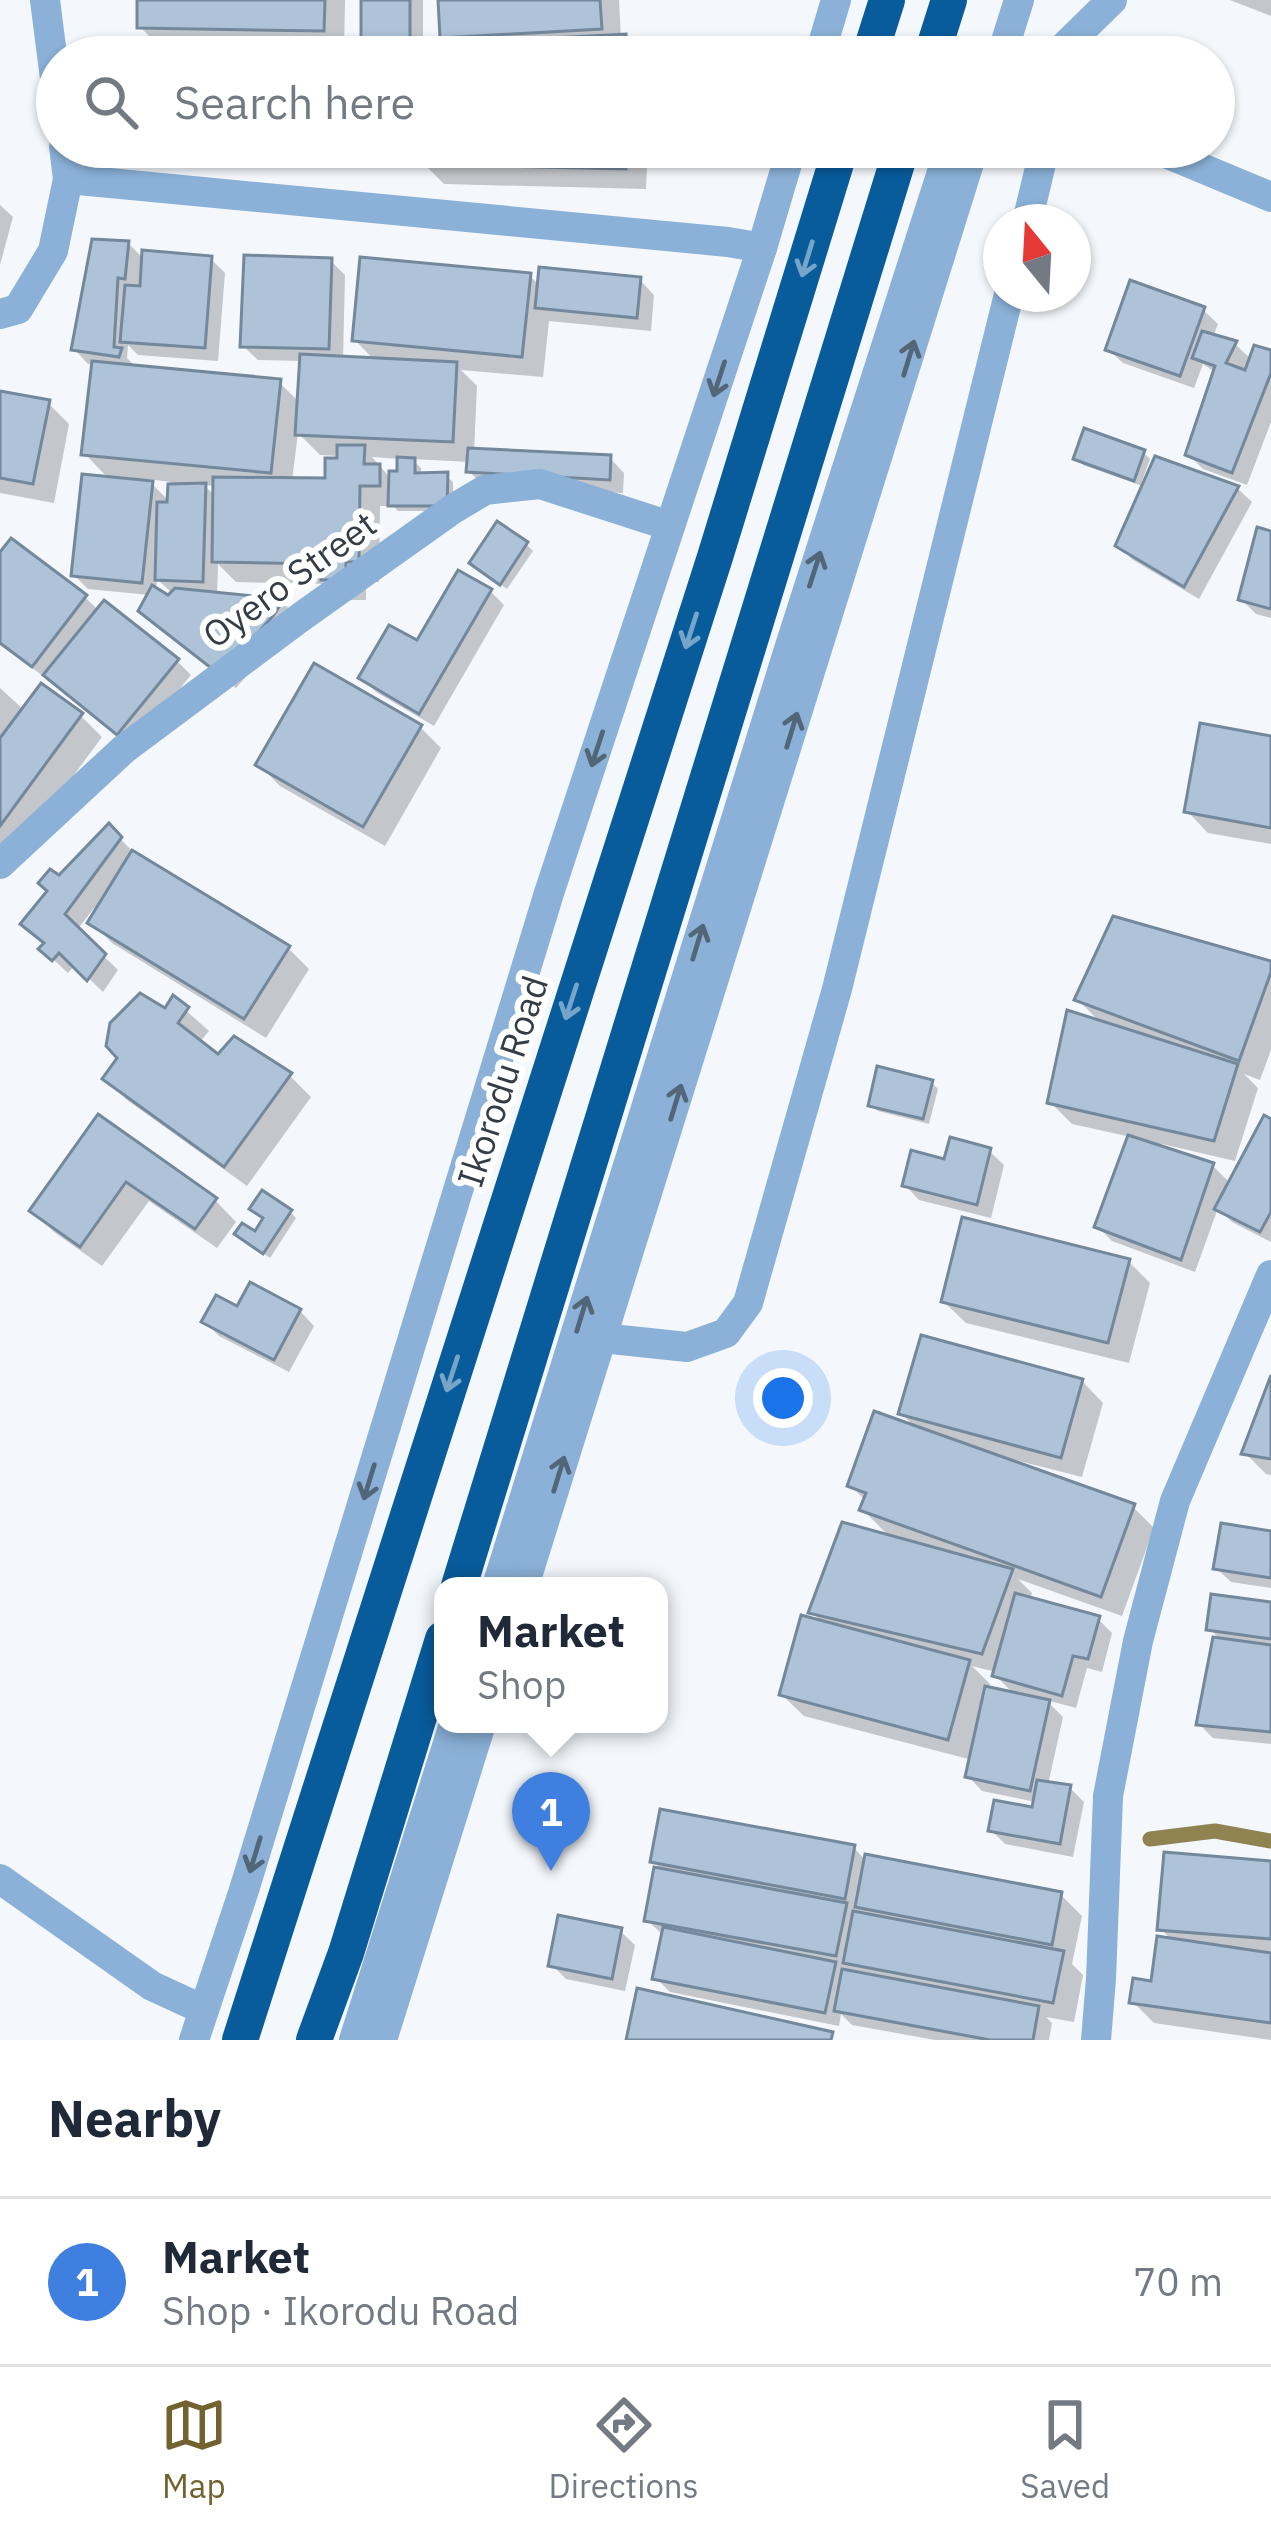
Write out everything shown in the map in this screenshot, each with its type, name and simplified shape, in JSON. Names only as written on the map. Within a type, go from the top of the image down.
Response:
[{"type":"highway","points":[[876,36],[887,0]]},
{"type":"highway","points":[[938,36],[950,0]]},
{"type":"highway","name":"Ikorodu Road","points":[[240,2040],[836,168]]},
{"type":"highway","points":[[462,1577],[896,168]]},
{"type":"highway","points":[[314,2040],[346,1953],[434,1668]]},
{"type":"street","points":[[44,0],[49,36]]},
{"type":"street","points":[[825,36],[836,0]]},
{"type":"street","points":[[986,36],[998,0]]},
{"type":"street","points":[[1008,36],[1019,0]]},
{"type":"street","points":[[1075,36],[1112,0]]},
{"type":"street","points":[[0,314],[18,309],[53,251],[67,168]]},
{"type":"street","name":"Ikorodu Road","points":[[199,2025],[542,916],[786,168]]},
{"type":"street","points":[[500,1577],[943,168]]},
{"type":"street","points":[[527,1577],[967,168]]},
{"type":"street","points":[[1032,204],[1041,168]]},
{"type":"street","points":[[1201,168],[1271,197]]},
{"type":"street","points":[[68,179],[762,248]]},
{"type":"street","points":[[602,1338],[687,1347],[725,1333],[748,1303],[837,989],[1005,312]]},
{"type":"street","name":"Oyero Street","points":[[0,864],[124,749],[301,616],[485,490],[540,484],[670,526]]},
{"type":"street","points":[[1096,2040],[1108,1796],[1138,1641],[1175,1501],[1271,1275]]},
{"type":"street","points":[[355,2040],[451,1733]]},
{"type":"street","points":[[382,2040],[478,1733]]},
{"type":"street","points":[[0,1879],[199,2025]]},
{"type":"building","points":[[137,0],[325,0],[324,31],[137,28]]},
{"type":"building","points":[[361,0],[410,0],[410,36],[361,36]]},
{"type":"building","points":[[438,0],[600,0],[602,29],[440,36]]},
{"type":"building","points":[[92,239],[129,241],[125,279],[118,278],[114,347],[122,348],[119,357],[71,350]]},
{"type":"building","points":[[142,250],[212,256],[205,348],[120,342],[125,285],[140,286]]},
{"type":"building","points":[[244,255],[332,258],[329,349],[240,347]]},
{"type":"building","points":[[360,257],[531,273],[522,357],[352,341]]},
{"type":"building","points":[[539,267],[641,277],[637,318],[535,308]]},
{"type":"building","points":[[1130,280],[1205,307],[1180,376],[1105,350]]},
{"type":"building","points":[[1202,331],[1237,341],[1226,363],[1245,370],[1254,345],[1271,350],[1271,373],[1232,473],[1185,455],[1215,366],[1192,358]]},
{"type":"building","points":[[300,354],[457,362],[453,442],[295,435]]},
{"type":"building","points":[[92,361],[281,379],[271,473],[81,455]]},
{"type":"building","points":[[0,391],[50,400],[33,484],[0,478]]},
{"type":"building","points":[[1084,428],[1145,450],[1134,481],[1073,459]]},
{"type":"building","points":[[337,445],[365,445],[364,464],[380,464],[380,486],[360,486],[359,562],[346,562],[346,580],[321,580],[321,564],[212,562],[213,477],[325,478],[325,458],[337,458]]},
{"type":"building","points":[[468,448],[611,455],[610,480],[466,472]]},
{"type":"building","points":[[1155,456],[1239,486],[1184,587],[1115,546]]},
{"type":"building","points":[[397,457],[415,458],[415,473],[448,472],[447,506],[388,506],[389,471],[397,471]]},
{"type":"building","points":[[82,474],[153,481],[142,583],[71,576]]},
{"type":"building","points":[[206,483],[203,582],[155,580],[157,502],[167,502],[168,484]]},
{"type":"building","points":[[497,521],[528,542],[500,585],[469,563]]},
{"type":"building","points":[[1257,527],[1271,531],[1271,609],[1238,600]]},
{"type":"building","points":[[11,538],[87,595],[32,667],[0,643],[0,552]]},
{"type":"building","points":[[458,570],[492,589],[419,714],[358,678],[389,625],[417,640]]},
{"type":"building","points":[[152,585],[168,595],[175,588],[284,599],[220,675],[138,611]]},
{"type":"building","points":[[104,600],[179,659],[117,735],[43,675]]},
{"type":"building","points":[[314,663],[422,725],[363,827],[255,765]]},
{"type":"building","points":[[41,683],[83,713],[0,826],[0,738]]},
{"type":"building","points":[[1200,723],[1271,736],[1271,828],[1184,812]]},
{"type":"building","points":[[109,823],[122,837],[65,914],[106,954],[87,981],[59,953],[52,961],[38,949],[44,943],[20,924],[47,891],[38,883],[50,869],[59,875]]},
{"type":"building","points":[[132,850],[290,946],[244,1019],[87,923]]},
{"type":"building","points":[[1113,916],[1271,961],[1239,1061],[1074,1000]]},
{"type":"building","points":[[140,993],[165,1008],[173,995],[189,1007],[178,1023],[218,1054],[234,1036],[292,1073],[224,1167],[102,1079],[117,1058],[106,1046],[110,1023]]},
{"type":"building","points":[[1067,1010],[1238,1064],[1214,1141],[1047,1103]]},
{"type":"building","points":[[877,1066],[933,1080],[923,1119],[868,1106]]},
{"type":"building","points":[[98,1114],[217,1198],[195,1229],[126,1182],[80,1247],[29,1211]]},
{"type":"building","points":[[1264,1115],[1271,1119],[1271,1212],[1260,1232],[1214,1209]]},
{"type":"building","points":[[1128,1135],[1214,1163],[1181,1260],[1094,1227]]},
{"type":"building","points":[[950,1137],[991,1148],[977,1205],[902,1186],[911,1150],[944,1159]]},
{"type":"building","points":[[262,1190],[292,1210],[263,1254],[234,1234],[242,1223],[255,1231],[263,1218],[249,1209]]},
{"type":"building","points":[[962,1217],[1130,1259],[1108,1343],[941,1302]]},
{"type":"building","points":[[250,1282],[301,1309],[274,1360],[201,1322],[216,1295],[237,1306]]},
{"type":"building","points":[[921,1335],[1083,1379],[1061,1458],[898,1414]]},
{"type":"building","points":[[1271,1375],[1271,1459],[1241,1454]]},
{"type":"building","points":[[874,1411],[1135,1504],[1101,1597],[859,1510],[866,1493],[847,1486]]},
{"type":"building","points":[[842,1522],[1013,1569],[982,1654],[808,1613]]},
{"type":"building","points":[[1221,1523],[1271,1531],[1271,1578],[1213,1569]]},
{"type":"building","points":[[1015,1593],[1100,1616],[1088,1659],[1073,1656],[1062,1696],[992,1676]]},
{"type":"building","points":[[1211,1594],[1271,1602],[1271,1639],[1206,1630]]},
{"type":"building","points":[[801,1615],[970,1660],[948,1740],[779,1695]]},
{"type":"building","points":[[1213,1637],[1271,1645],[1271,1732],[1196,1725]]},
{"type":"building","points":[[985,1686],[1050,1700],[1030,1791],[965,1777]]},
{"type":"building","points":[[1037,1780],[1071,1785],[1060,1844],[988,1831],[994,1800],[1032,1807]]},
{"type":"building","points":[[660,1809],[855,1845],[845,1899],[650,1862]]},
{"type":"building","points":[[1164,1852],[1271,1861],[1271,1939],[1157,1930]]},
{"type":"building","points":[[865,1854],[1062,1892],[1052,1945],[855,1907]]},
{"type":"building","points":[[654,1867],[847,1903],[836,1956],[644,1921]]},
{"type":"building","points":[[853,1911],[1064,1951],[1053,2003],[843,1963]]},
{"type":"building","points":[[558,1915],[622,1928],[612,1979],[548,1966]]},
{"type":"building","points":[[663,1927],[836,1962],[825,2013],[652,1979]]},
{"type":"building","points":[[1157,1936],[1271,1953],[1271,2023],[1129,2003],[1133,1978],[1151,1981]]},
{"type":"building","points":[[842,1969],[1039,2006],[1033,2040],[990,2040],[834,2011]]},
{"type":"building","points":[[637,1988],[833,2032],[831,2040],[626,2040]]},
{"type":"waterway","points":[[1150,1839],[1215,1831],[1271,1841]]},
{"type":"place","name":"Market","points":[[551,1871]]}]
